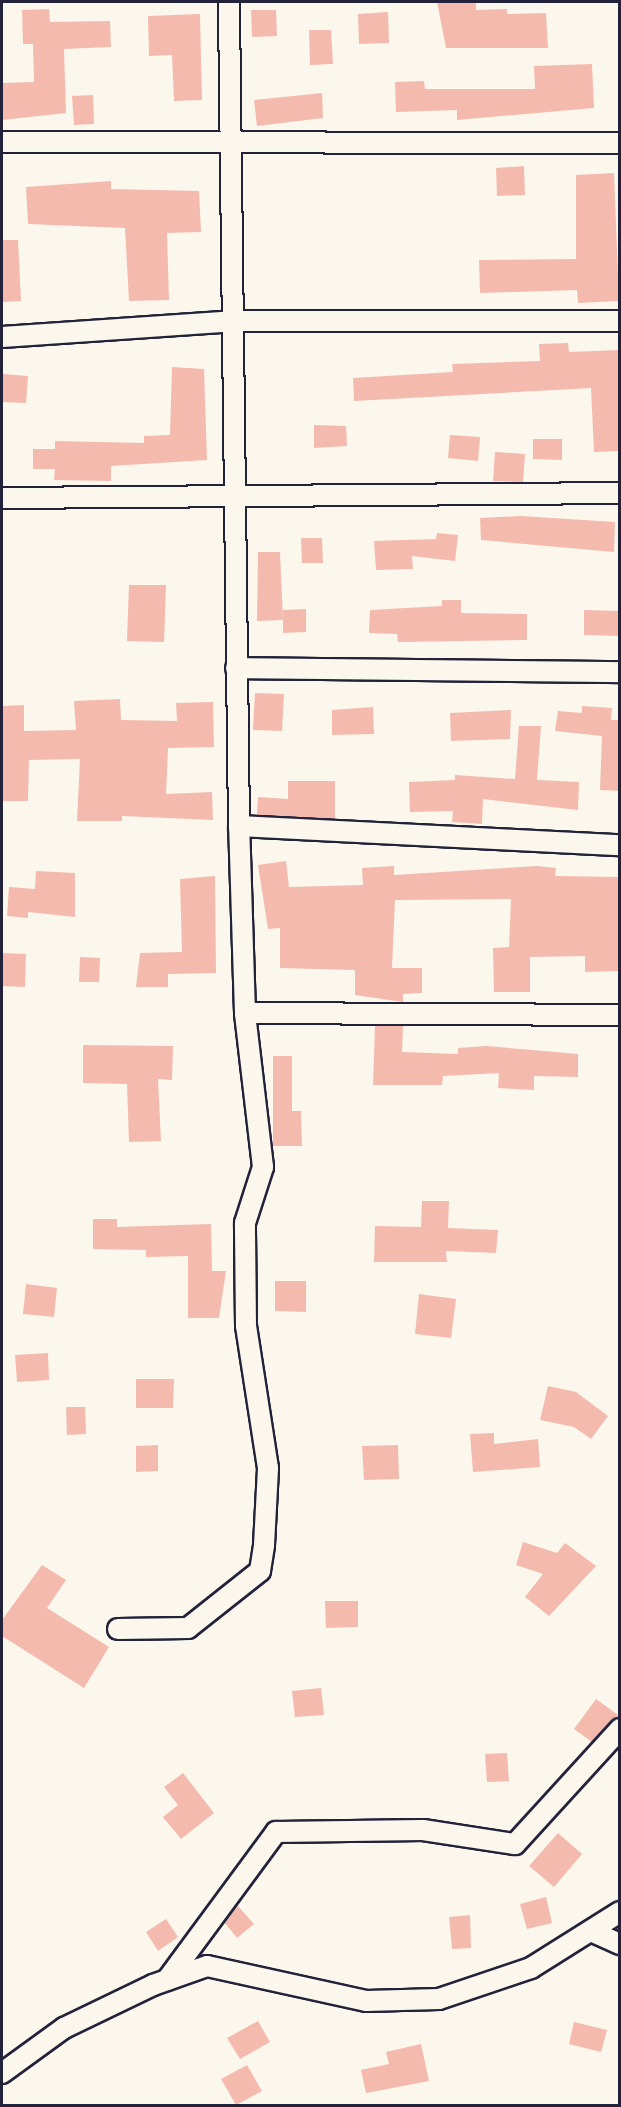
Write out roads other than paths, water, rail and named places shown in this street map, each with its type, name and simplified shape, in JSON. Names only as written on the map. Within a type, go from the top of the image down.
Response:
[{"type":"street","points":[[118,1629],[188,1628],[260,1571],[268,1468],[246,1326],[245,1222],[263,1167],[245,1013],[239,826],[236,668],[236,321],[230,141],[229,2]]},
{"type":"street","points":[[2,142],[620,142]]},
{"type":"street","points":[[2,337],[236,321],[620,321]]},
{"type":"street","points":[[2,498],[237,500],[620,493]]},
{"type":"street","points":[[236,668],[620,672]]},
{"type":"street","points":[[239,826],[620,845]]},
{"type":"street","points":[[245,1013],[620,1015]]},
{"type":"street","points":[[167,1980],[276,1832],[423,1830],[515,1844],[620,1729]]},
{"type":"street","points":[[2,2073],[64,2028],[167,1980],[207,1966],[366,2001],[439,2000],[531,1968],[593,1932],[620,1912]]},
{"type":"street","points":[[593,1932],[620,1944]]}]
